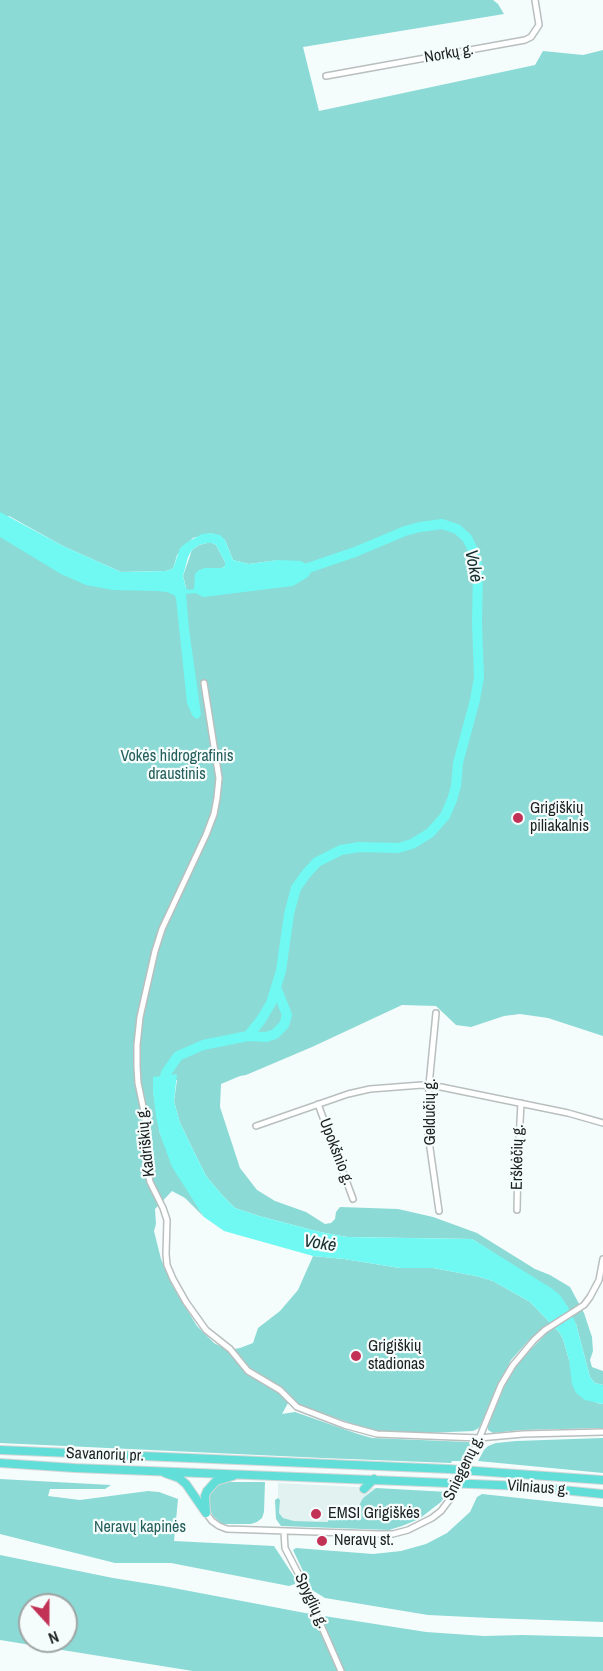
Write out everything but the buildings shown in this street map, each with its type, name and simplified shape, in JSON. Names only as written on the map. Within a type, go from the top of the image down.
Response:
[{"type":"highway","name":"Savanorių pr.","points":[[0,1450],[449,1469]]},
{"type":"highway","points":[[0,1463],[248,1474]]},
{"type":"highway","name":"Vilniaus g.","points":[[449,1469],[603,1480]]},
{"type":"highway","points":[[157,1471],[186,1484],[206,1513]]},
{"type":"highway","name":"Vilniaus g.","points":[[248,1474],[522,1486],[603,1494]]},
{"type":"highway","points":[[206,1513],[206,1496],[216,1481],[248,1474]]},
{"type":"highway","points":[[364,1489],[374,1479]]},
{"type":"street","name":"Norkų g.","points":[[326,76],[525,40],[531,37],[539,25],[535,0]]},
{"type":"street","name":"Kadriškių g.","points":[[204,683],[219,778],[217,798],[206,835],[162,929],[140,1017],[137,1045],[138,1083],[145,1116],[147,1168],[150,1182],[164,1208],[167,1220],[167,1265],[186,1302],[206,1330],[230,1349],[248,1371],[280,1390],[297,1407],[344,1425],[377,1434],[479,1438],[523,1434],[603,1432]]},
{"type":"street","name":"Geldučių g.","points":[[436,1013],[429,1085],[428,1134],[439,1211]]},
{"type":"street","points":[[256,1126],[348,1094],[370,1089],[429,1085],[568,1113],[603,1123]]},
{"type":"street","name":"Erškėčių g.","points":[[517,1210],[521,1103]]},
{"type":"street","name":"Upokšnio g.","points":[[318,1104],[353,1199]]},
{"type":"street","name":"Sniegenų g.","points":[[206,1513],[212,1521],[227,1529],[386,1534],[421,1525],[448,1503],[474,1451],[501,1385],[513,1365],[545,1330],[580,1309],[600,1280],[603,1258]]},
{"type":"street","name":"Spyglių g.","points":[[284,1531],[285,1548],[341,1671]]},
{"type":"shaded area","points":[[278,1483],[376,1488],[363,1498],[357,1509],[348,1513],[330,1512],[328,1522],[294,1521],[283,1518],[279,1513]]},
{"type":"green space","name":"Vokės hidrografinis draustinis","points":[[0,0],[493,0],[504,14],[303,47],[319,111],[535,65],[543,51],[583,55],[603,50],[603,1036],[548,1018],[520,1014],[504,1016],[471,1027],[456,1025],[436,1006],[402,1005],[312,1047],[221,1084],[220,1107],[240,1168],[257,1190],[275,1201],[306,1212],[325,1224],[335,1219],[340,1207],[398,1209],[433,1217],[477,1233],[535,1269],[570,1287],[584,1313],[592,1337],[593,1351],[590,1360],[592,1367],[603,1371],[603,1385],[595,1383],[590,1377],[576,1324],[533,1278],[472,1239],[347,1237],[320,1232],[235,1208],[206,1176],[180,1123],[174,1101],[177,1080],[153,1082],[153,1090],[160,1134],[204,1217],[185,1198],[172,1191],[155,1209],[154,1231],[161,1259],[172,1285],[197,1326],[214,1343],[228,1350],[253,1343],[258,1328],[280,1311],[298,1290],[313,1256],[400,1268],[433,1268],[476,1276],[493,1281],[530,1302],[559,1332],[569,1360],[597,1403],[603,1404],[603,1428],[493,1433],[488,1430],[488,1425],[512,1372],[545,1335],[542,1330],[528,1341],[511,1360],[479,1428],[473,1431],[426,1433],[370,1430],[292,1401],[288,1403],[282,1414],[295,1412],[372,1438],[469,1442],[470,1446],[464,1461],[452,1461],[451,1463],[0,1443],[0,529],[91,580],[186,587],[183,576],[192,550],[207,543],[216,545],[225,566],[195,575],[278,560],[249,564],[233,560],[225,540],[211,533],[193,538],[177,555],[172,569],[121,572],[63,546],[9,516],[0,526]]},
{"type":"green space","points":[[603,1438],[603,1473],[478,1461],[488,1446],[496,1443]]},
{"type":"green space","name":"Neravų kapinės","points":[[0,1479],[111,1485],[105,1489],[50,1489],[48,1496],[80,1500],[148,1491],[159,1492],[178,1499],[174,1541],[274,1546],[295,1578],[295,1584],[289,1586],[171,1563],[115,1563],[0,1534]]},
{"type":"green space","points":[[265,1482],[262,1518],[251,1524],[222,1524],[214,1517],[209,1509],[207,1498],[217,1484]]},
{"type":"green space","points":[[376,1488],[448,1492],[441,1502],[419,1519],[389,1530],[281,1526],[276,1519],[275,1500],[278,1498],[280,1500],[279,1513],[283,1518],[294,1521],[328,1522],[329,1512],[348,1513],[357,1509],[363,1498]]},
{"type":"green space","points":[[482,1494],[603,1507],[603,1622],[428,1615],[325,1598],[312,1590],[293,1550],[296,1548],[373,1554],[401,1551],[426,1544],[447,1533],[470,1512],[477,1497]]},
{"type":"green space","points":[[0,1555],[305,1613],[426,1632],[484,1636],[603,1637],[603,1671],[193,1671],[78,1653],[78,1593],[18,1593],[18,1643],[0,1640]]},
{"type":"water","points":[[0,512],[63,546],[121,572],[172,569],[180,548],[202,534],[211,533],[220,535],[225,540],[233,560],[249,564],[278,560],[301,561],[311,567],[312,571],[308,577],[293,586],[203,597],[195,593],[186,594],[201,715],[198,719],[192,715],[187,703],[174,595],[167,592],[113,590],[86,585],[61,574],[0,537]],"holes":[[[212,543],[216,545],[225,566],[199,570],[195,574],[194,589],[189,590],[186,588],[183,576],[188,557],[199,545]]]},
{"type":"water","points":[[177,1074],[174,1101],[180,1123],[206,1176],[235,1208],[320,1232],[347,1237],[472,1239],[560,1295],[576,1324],[590,1377],[595,1383],[603,1385],[603,1404],[585,1400],[576,1393],[572,1384],[569,1360],[559,1332],[530,1302],[493,1281],[433,1268],[400,1268],[313,1256],[224,1231],[204,1217],[172,1167],[156,1116],[153,1077]]},
{"type":"waterway","name":"Vokė","points":[[248,1036],[271,1003],[281,971],[289,914],[296,888],[306,874],[317,862],[341,850],[359,847],[398,848],[412,844],[430,833],[445,816],[456,786],[458,763],[479,677],[478,569],[474,552],[467,538],[457,529],[442,524],[420,527],[355,552],[298,570]]},
{"type":"waterway","name":"Vokė","points":[[162,1088],[166,1073],[178,1056],[203,1045],[248,1036],[266,1037],[275,1034],[284,1025],[287,1015],[276,987]]},
{"type":"place","name":"Grigiškių piliakalnis","points":[[518,818]]},
{"type":"place","name":"Grigiškių stadionas","points":[[356,1356]]},
{"type":"place","name":"EMSI Grigiškės","points":[[316,1514]]},
{"type":"place","name":"Neravų st.","points":[[322,1541]]}]
